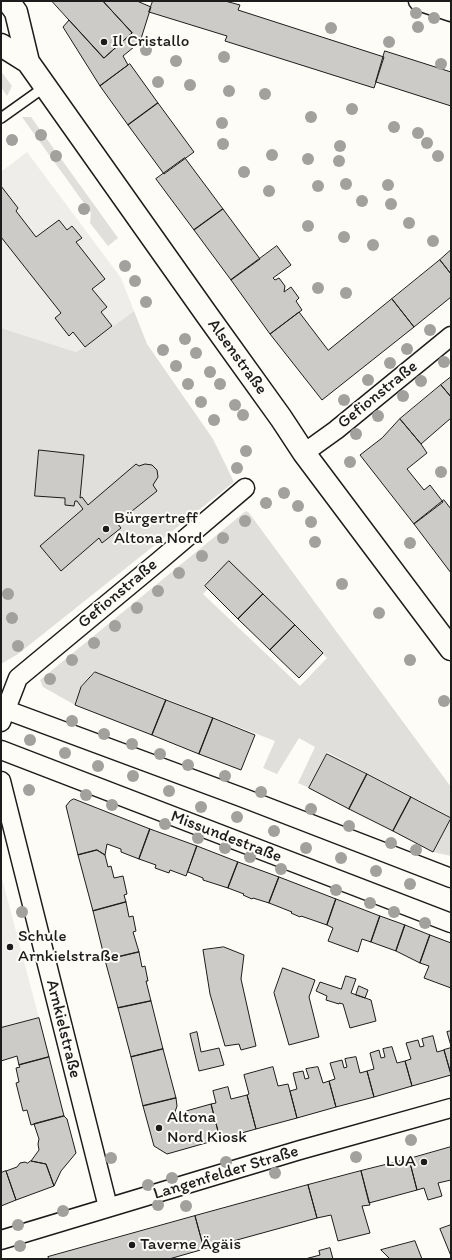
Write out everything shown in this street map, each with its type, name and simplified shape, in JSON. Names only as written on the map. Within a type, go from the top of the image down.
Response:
[{"type":"main road","name":"Alsenstraße","points":[[8,1],[16,12],[28,62]]},
{"type":"main road","name":"Alsenstraße","points":[[1,45],[28,62],[46,86],[211,322],[282,418],[304,453],[451,649]]},
{"type":"street","points":[[418,1],[451,12]]},
{"type":"street","name":"Gefionstraße","points":[[304,453],[336,430],[451,336]]},
{"type":"street","name":"Gefionstraße","points":[[2,714],[18,678],[245,488]]},
{"type":"street","points":[[2,714],[241,798],[451,878]]},
{"type":"street","name":"Missundestraße","points":[[1,750],[451,923]]},
{"type":"street","name":"Arnkielstraße","points":[[1,781],[108,1208]]},
{"type":"street","name":"Langenfelder Straße","points":[[1,1240],[300,1150],[451,1108]]},
{"type":"lane","points":[[1,118],[46,86]]},
{"type":"shaded area","points":[[1,71],[12,86],[7,96],[1,87]]},
{"type":"shaded area","points":[[22,117],[31,117],[118,238],[108,246],[90,223],[91,213]]},
{"type":"shaded area","points":[[27,152],[121,278],[134,311],[76,352],[1,328],[1,172]]},
{"type":"shaded area","points":[[134,311],[147,344],[213,439],[234,482],[18,654],[1,664],[1,328],[76,352]]},
{"type":"shaded area","points":[[246,511],[249,513],[451,787],[451,817],[327,752],[309,788],[298,783],[315,747],[299,738],[277,774],[263,768],[275,741],[94,671],[82,685],[75,705],[43,687],[40,680]],"holes":[[[231,565],[327,658],[300,686],[203,594]]]},
{"type":"shaded area","points":[[451,818],[451,856],[433,852]]},
{"type":"shaded area","name":"Schule Arnkielstraße","points":[[1,875],[39,1018],[1,1028]]},
{"type":"building","points":[[52,1],[103,1],[132,33],[104,58]]},
{"type":"building","points":[[103,1],[137,1],[151,7],[140,42],[123,56],[128,65],[100,86],[63,27],[69,20],[104,58],[132,33]]},
{"type":"building","points":[[153,1],[225,1],[240,5],[238,10],[384,57],[374,88],[225,41],[227,36],[149,12]]},
{"type":"building","points":[[385,51],[451,72],[451,106],[376,82]]},
{"type":"building","points":[[130,64],[158,103],[128,125],[100,86]]},
{"type":"building","points":[[158,103],[194,152],[164,174],[128,125]]},
{"type":"building","points":[[185,158],[223,209],[194,230],[156,179]]},
{"type":"building","points":[[1,186],[18,208],[16,211],[36,237],[59,220],[67,230],[72,226],[82,238],[76,242],[105,279],[92,289],[107,307],[101,312],[112,326],[85,347],[73,332],[69,336],[55,318],[61,313],[1,237]]},
{"type":"building","points":[[223,209],[260,259],[231,280],[194,230]]},
{"type":"building","points":[[277,246],[291,265],[273,278],[275,280],[279,278],[285,286],[284,292],[291,287],[299,298],[296,301],[302,310],[270,334],[231,280]]},
{"type":"building","points":[[451,250],[451,274],[440,260]]},
{"type":"building","points":[[440,260],[451,274],[451,297],[414,327],[392,299]]},
{"type":"building","points":[[392,299],[414,327],[322,400],[270,334],[299,312],[328,350]]},
{"type":"building","points":[[451,377],[451,397],[441,385]]},
{"type":"building","points":[[441,385],[451,397],[451,418],[421,444],[400,419]]},
{"type":"building","points":[[400,419],[427,453],[407,469],[424,490],[430,485],[443,502],[414,524],[360,455],[382,438]]},
{"type":"building","points":[[39,450],[84,455],[80,498],[82,497],[88,505],[136,464],[139,466],[145,464],[152,465],[157,470],[158,477],[153,485],[157,491],[117,523],[121,528],[102,543],[99,538],[61,571],[40,546],[83,509],[77,501],[75,501],[74,506],[65,505],[65,498],[35,496]]},
{"type":"building","points":[[444,500],[451,509],[451,573],[414,524]]},
{"type":"building","points":[[229,561],[263,594],[238,619],[205,586]]},
{"type":"building","points":[[263,594],[295,625],[270,650],[238,619]]},
{"type":"building","points":[[295,625],[323,653],[299,678],[270,650]]},
{"type":"building","points":[[95,672],[166,700],[152,735],[75,705],[81,687]]},
{"type":"building","points":[[166,700],[213,718],[199,754],[152,735]]},
{"type":"building","points":[[213,718],[255,735],[241,770],[199,754]]},
{"type":"building","points":[[327,754],[367,774],[349,809],[309,788]]},
{"type":"building","points":[[367,774],[411,797],[393,831],[349,809]]},
{"type":"building","points":[[411,797],[451,818],[433,852],[393,831]]},
{"type":"building","points":[[74,799],[150,829],[139,859],[121,852],[121,849],[107,844],[105,855],[97,850],[78,855],[66,806]]},
{"type":"building","points":[[150,829],[197,846],[186,876],[170,870],[169,873],[155,868],[156,865],[139,859]]},
{"type":"building","points":[[197,846],[238,862],[228,888],[203,880],[203,878],[188,872]]},
{"type":"building","points":[[97,850],[105,855],[108,867],[111,866],[114,878],[123,876],[127,894],[124,895],[126,902],[93,911],[78,855]]},
{"type":"building","points":[[238,862],[279,877],[269,903],[253,898],[252,899],[243,895],[244,894],[228,888]]},
{"type":"building","points":[[279,877],[336,899],[327,925],[301,916],[300,917],[291,913],[292,912],[269,903]]},
{"type":"building","points":[[336,899],[380,916],[371,942],[362,939],[358,952],[328,941],[333,928],[327,925]]},
{"type":"building","points":[[126,902],[129,917],[133,916],[136,931],[133,932],[139,952],[105,960],[93,911]]},
{"type":"building","points":[[380,916],[405,925],[396,951],[371,942]]},
{"type":"building","points":[[405,925],[430,935],[420,963],[396,951]]},
{"type":"building","points":[[430,935],[451,943],[451,988],[424,978],[429,966],[420,963]]},
{"type":"building","points":[[224,947],[244,955],[241,979],[256,1046],[241,1050],[239,1044],[225,1046],[210,994],[203,950]]},
{"type":"building","points":[[139,952],[142,967],[145,966],[148,981],[146,981],[151,1001],[118,1008],[105,960]]},
{"type":"building","points":[[283,968],[315,980],[309,997],[319,1037],[289,1045],[274,993]]},
{"type":"building","points":[[346,976],[356,979],[351,993],[371,1000],[376,1021],[350,1028],[343,1004],[326,1000],[327,996],[316,991],[320,982],[341,989]]},
{"type":"building","points":[[359,986],[368,990],[365,998],[356,995]]},
{"type":"building","points":[[151,1001],[163,1049],[131,1057],[118,1008]]},
{"type":"building","points":[[39,1018],[49,1057],[19,1065],[17,1056],[1,1061],[1,1028]]},
{"type":"building","points":[[451,1031],[451,1046],[447,1032]]},
{"type":"building","points":[[197,1032],[201,1052],[219,1048],[224,1065],[199,1071],[190,1034]]},
{"type":"building","points":[[433,1036],[437,1052],[444,1050],[451,1075],[412,1086],[405,1061],[411,1059],[406,1043],[418,1040],[420,1047],[424,1046],[422,1039]]},
{"type":"building","points":[[392,1047],[397,1063],[405,1061],[412,1086],[374,1097],[367,1071],[374,1069],[370,1053],[379,1050],[381,1058],[385,1057],[383,1049]]},
{"type":"building","points":[[451,1048],[451,1074],[444,1050]]},
{"type":"building","points":[[163,1049],[176,1098],[143,1106],[131,1057]]},
{"type":"building","points":[[49,1057],[64,1116],[31,1125],[27,1110],[23,1111],[16,1083],[19,1082],[16,1068],[20,1067],[19,1065]]},
{"type":"building","points":[[356,1057],[360,1073],[367,1071],[374,1097],[336,1107],[329,1081],[335,1079],[330,1063],[342,1060],[344,1068],[347,1067],[345,1059]]},
{"type":"building","points":[[273,1067],[278,1086],[288,1084],[297,1118],[256,1129],[247,1095],[249,1094],[244,1075]]},
{"type":"building","points":[[318,1067],[323,1083],[329,1081],[336,1107],[297,1118],[290,1091],[297,1089],[293,1073],[303,1071],[305,1079],[309,1078],[306,1069]]},
{"type":"building","points":[[228,1087],[231,1099],[247,1095],[256,1129],[220,1139],[211,1104],[216,1103],[213,1091]]},
{"type":"building","points":[[176,1098],[177,1106],[175,1112],[178,1118],[183,1117],[186,1111],[211,1104],[220,1139],[167,1154],[154,1146],[143,1106]]},
{"type":"building","points":[[64,1116],[67,1119],[76,1153],[61,1171],[54,1186],[46,1164],[31,1161],[39,1150],[39,1139],[34,1124]]},
{"type":"building","points":[[451,1147],[451,1180],[438,1183],[442,1196],[428,1200],[424,1188],[417,1190],[409,1159]]},
{"type":"building","points":[[409,1159],[417,1190],[369,1203],[361,1171]]},
{"type":"building","points":[[31,1161],[46,1164],[54,1186],[16,1200],[6,1171],[17,1167],[20,1163],[27,1163]]},
{"type":"building","points":[[6,1171],[16,1200],[1,1206],[1,1173]]},
{"type":"building","points":[[361,1171],[370,1205],[362,1206],[370,1233],[338,1241],[331,1215],[317,1218],[308,1185]]},
{"type":"building","points":[[308,1185],[317,1218],[204,1249],[195,1216]]},
{"type":"building","points":[[195,1216],[204,1249],[169,1259],[49,1259],[48,1257]]},
{"type":"building","points":[[451,1225],[451,1256],[440,1229]]},
{"type":"building","points":[[415,1241],[422,1259],[390,1259],[381,1250]]},
{"type":"building","points":[[330,1248],[333,1259],[305,1259],[320,1255],[319,1251]]},
{"type":"place","name":"Il Cristallo","points":[[104,42]]},
{"type":"place","name":"Bürgertreff Altona Nord","points":[[106,529]]},
{"type":"place","name":"Schule Arnkielstraße","points":[[10,947]]},
{"type":"place","name":"Altona Nord Kiosk","points":[[159,1128]]},
{"type":"place","name":"LUA","points":[[424,1162]]},
{"type":"place","name":"Taverne Ägäis","points":[[132,1245]]}]
